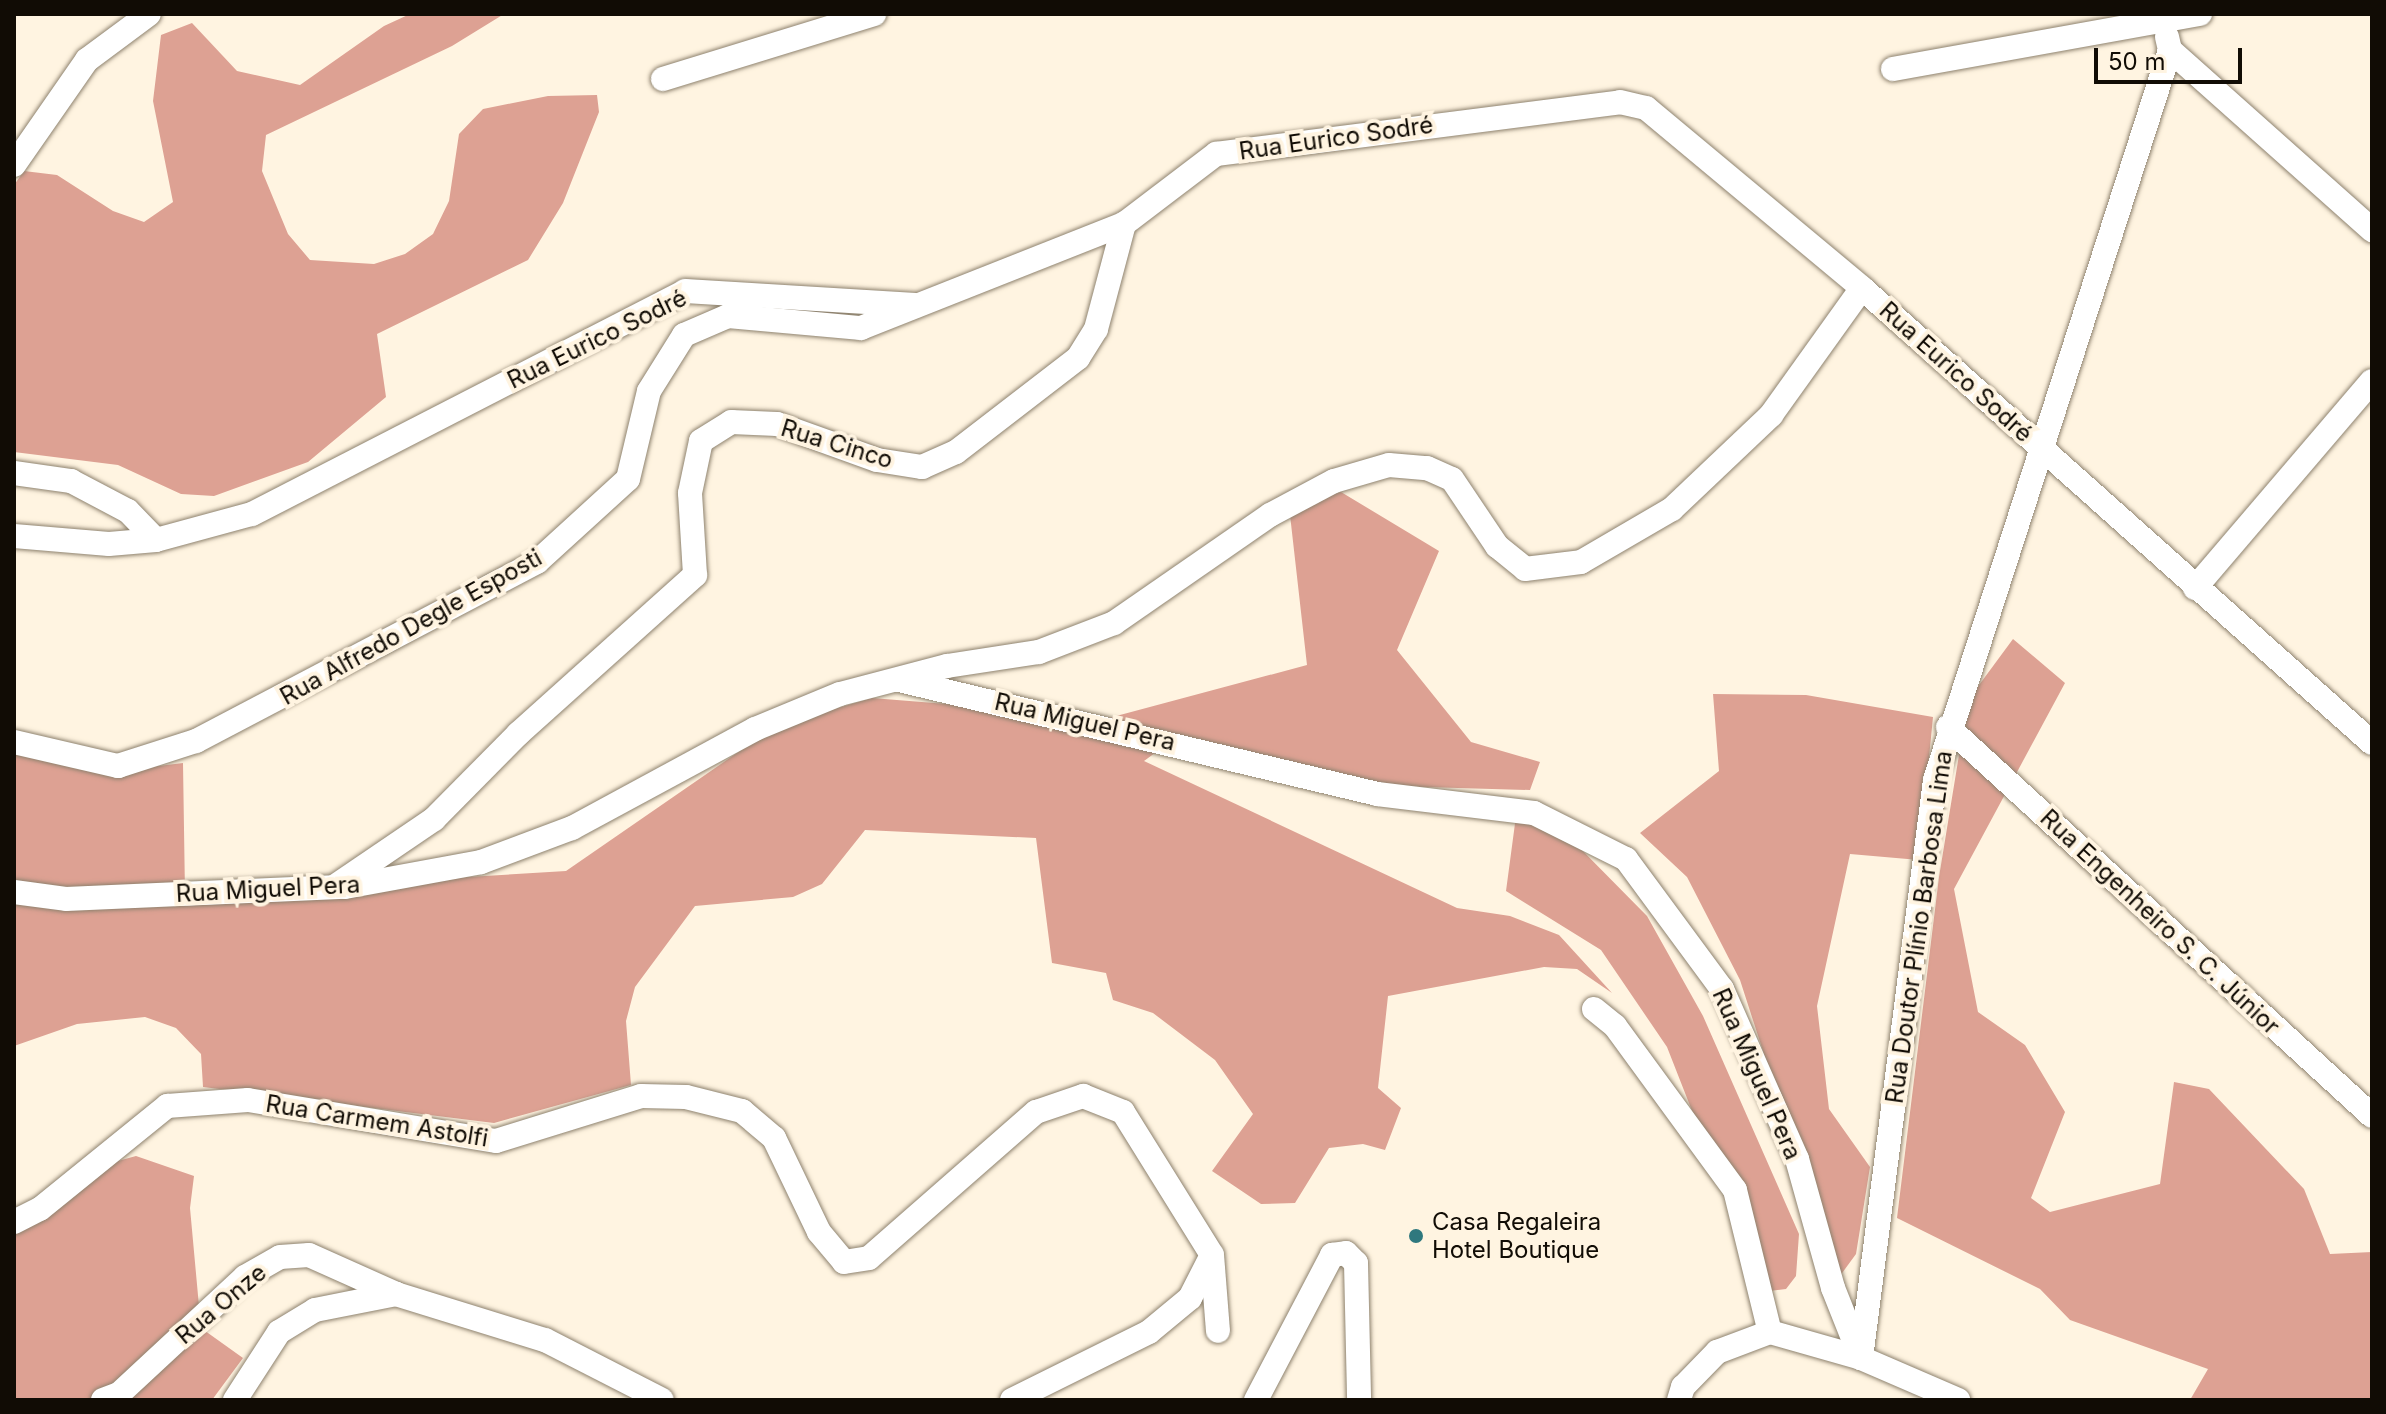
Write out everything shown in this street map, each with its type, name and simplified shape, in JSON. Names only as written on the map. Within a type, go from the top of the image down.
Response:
[{"type":"street","points":[[14,165],[87,60],[149,14]]},
{"type":"street","points":[[1893,69],[2200,14]]},
{"type":"street","points":[[663,79],[863,16]]},
{"type":"street","points":[[2164,19],[2170,50],[2372,230]]},
{"type":"street","name":"Rua Doutor Plínio Barbosa Lima","points":[[1861,1358],[1935,780],[1948,727],[2170,50]]},
{"type":"street","name":"Rua Eurico Sodré","points":[[14,536],[109,544],[156,540],[252,514],[685,291],[927,305],[1124,224],[1216,154],[1543,110],[1634,103],[1862,288],[2372,743]]},
{"type":"street","name":"Rua Cinco","points":[[333,888],[434,819],[518,734],[695,575],[690,493],[701,441],[731,422],[777,424],[877,460],[922,467],[956,452],[1078,358],[1096,329],[1124,224]]},
{"type":"street","points":[[894,679],[1039,652],[1114,623],[1270,515],[1334,481],[1389,465],[1407,464],[1452,479],[1497,546],[1525,569],[1581,562],[1672,509],[1771,415],[1862,288]]},
{"type":"street","name":"Rua Alfredo Degle Esposti","points":[[14,742],[118,766],[196,741],[537,562],[628,479],[649,391],[684,335],[728,316],[861,328],[927,305]]},
{"type":"street","points":[[2195,588],[2372,381]]},
{"type":"street","points":[[14,473],[71,481],[128,511],[156,540]]},
{"type":"street","name":"Rua Miguel Pera","points":[[14,892],[66,899],[333,888],[481,862],[572,828],[755,729],[840,694],[894,679],[1377,794],[1534,813],[1626,859],[1722,989],[1797,1159],[1833,1288],[1861,1358]]},
{"type":"street","name":"Rua Engenheiro S. C. Júnior","points":[[1948,727],[2372,1116]]},
{"type":"street","points":[[1594,1009],[1615,1026],[1735,1190],[1770,1332]]},
{"type":"street","name":"Rua Carmem Astolfi","points":[[14,1222],[40,1209],[167,1106],[248,1100],[496,1141],[641,1096],[686,1097],[742,1111],[774,1138],[819,1232],[844,1262],[869,1258],[1036,1112],[1083,1096],[1123,1112],[1212,1255],[1218,1331]]},
{"type":"street","points":[[1256,1400],[1332,1255],[1346,1253],[1356,1263],[1359,1400]]},
{"type":"street","name":"Rua Onze","points":[[103,1400],[119,1394],[245,1277],[280,1257],[309,1255],[396,1294],[545,1340],[662,1400]]},
{"type":"street","points":[[1012,1400],[1149,1332],[1190,1298],[1212,1255]]},
{"type":"street","name":"Rua Onze","points":[[235,1400],[279,1332],[315,1310],[396,1294]]},
{"type":"street","points":[[1684,1396],[1717,1352],[1770,1332],[1861,1358],[1958,1400]]},
{"type":"shaded area","points":[[410,14],[504,14],[452,46],[266,135],[262,171],[288,234],[310,260],[374,264],[405,254],[433,234],[449,201],[459,134],[483,109],[548,96],[597,95],[599,112],[563,203],[528,260],[377,334],[386,397],[308,462],[214,496],[181,494],[118,465],[14,452],[14,185],[24,171],[57,175],[113,211],[144,222],[173,202],[153,101],[161,35],[192,23],[237,71],[300,85],[384,26]]},
{"type":"shaded area","points":[[1341,492],[1439,551],[1397,650],[1471,742],[1540,762],[1530,790],[1390,786],[1174,739],[1144,761],[1457,908],[1510,916],[1559,935],[1612,993],[1577,969],[1544,967],[1388,996],[1378,1088],[1401,1108],[1385,1150],[1363,1144],[1329,1148],[1295,1203],[1261,1204],[1212,1171],[1253,1114],[1215,1060],[1153,1013],[1113,1000],[1106,973],[1052,963],[1036,838],[865,830],[822,884],[793,897],[695,906],[635,987],[626,1021],[631,1085],[494,1123],[203,1087],[201,1054],[176,1028],[145,1017],[77,1024],[14,1046],[14,750],[52,763],[118,771],[183,763],[185,894],[566,871],[776,726],[872,698],[1032,711],[1064,730],[1307,665],[1289,506]]},
{"type":"shaded area","points":[[2013,639],[2065,683],[1954,889],[1978,1012],[2025,1045],[2065,1112],[2031,1198],[2050,1212],[2160,1184],[2174,1082],[2209,1089],[2304,1189],[2330,1254],[2372,1252],[2372,1400],[2190,1400],[2208,1369],[2070,1320],[2040,1289],[1897,1218],[1939,877],[1968,700]]},
{"type":"shaded area","points":[[1713,694],[1806,695],[1933,717],[1919,860],[1850,854],[1817,1006],[1829,1109],[1870,1167],[1856,1254],[1837,1280],[1740,980],[1687,877],[1640,833],[1719,771]]},
{"type":"shaded area","points":[[1516,816],[1571,839],[1647,916],[1703,1016],[1799,1234],[1796,1276],[1786,1289],[1769,1291],[1734,1218],[1667,1047],[1601,950],[1506,891]]},
{"type":"shaded area","points":[[136,1156],[194,1176],[190,1208],[201,1328],[243,1358],[212,1400],[14,1400],[14,1227],[107,1164]]},
{"type":"place","name":"Casa Regaleira Hotel Boutique","points":[[1416,1236]]}]
